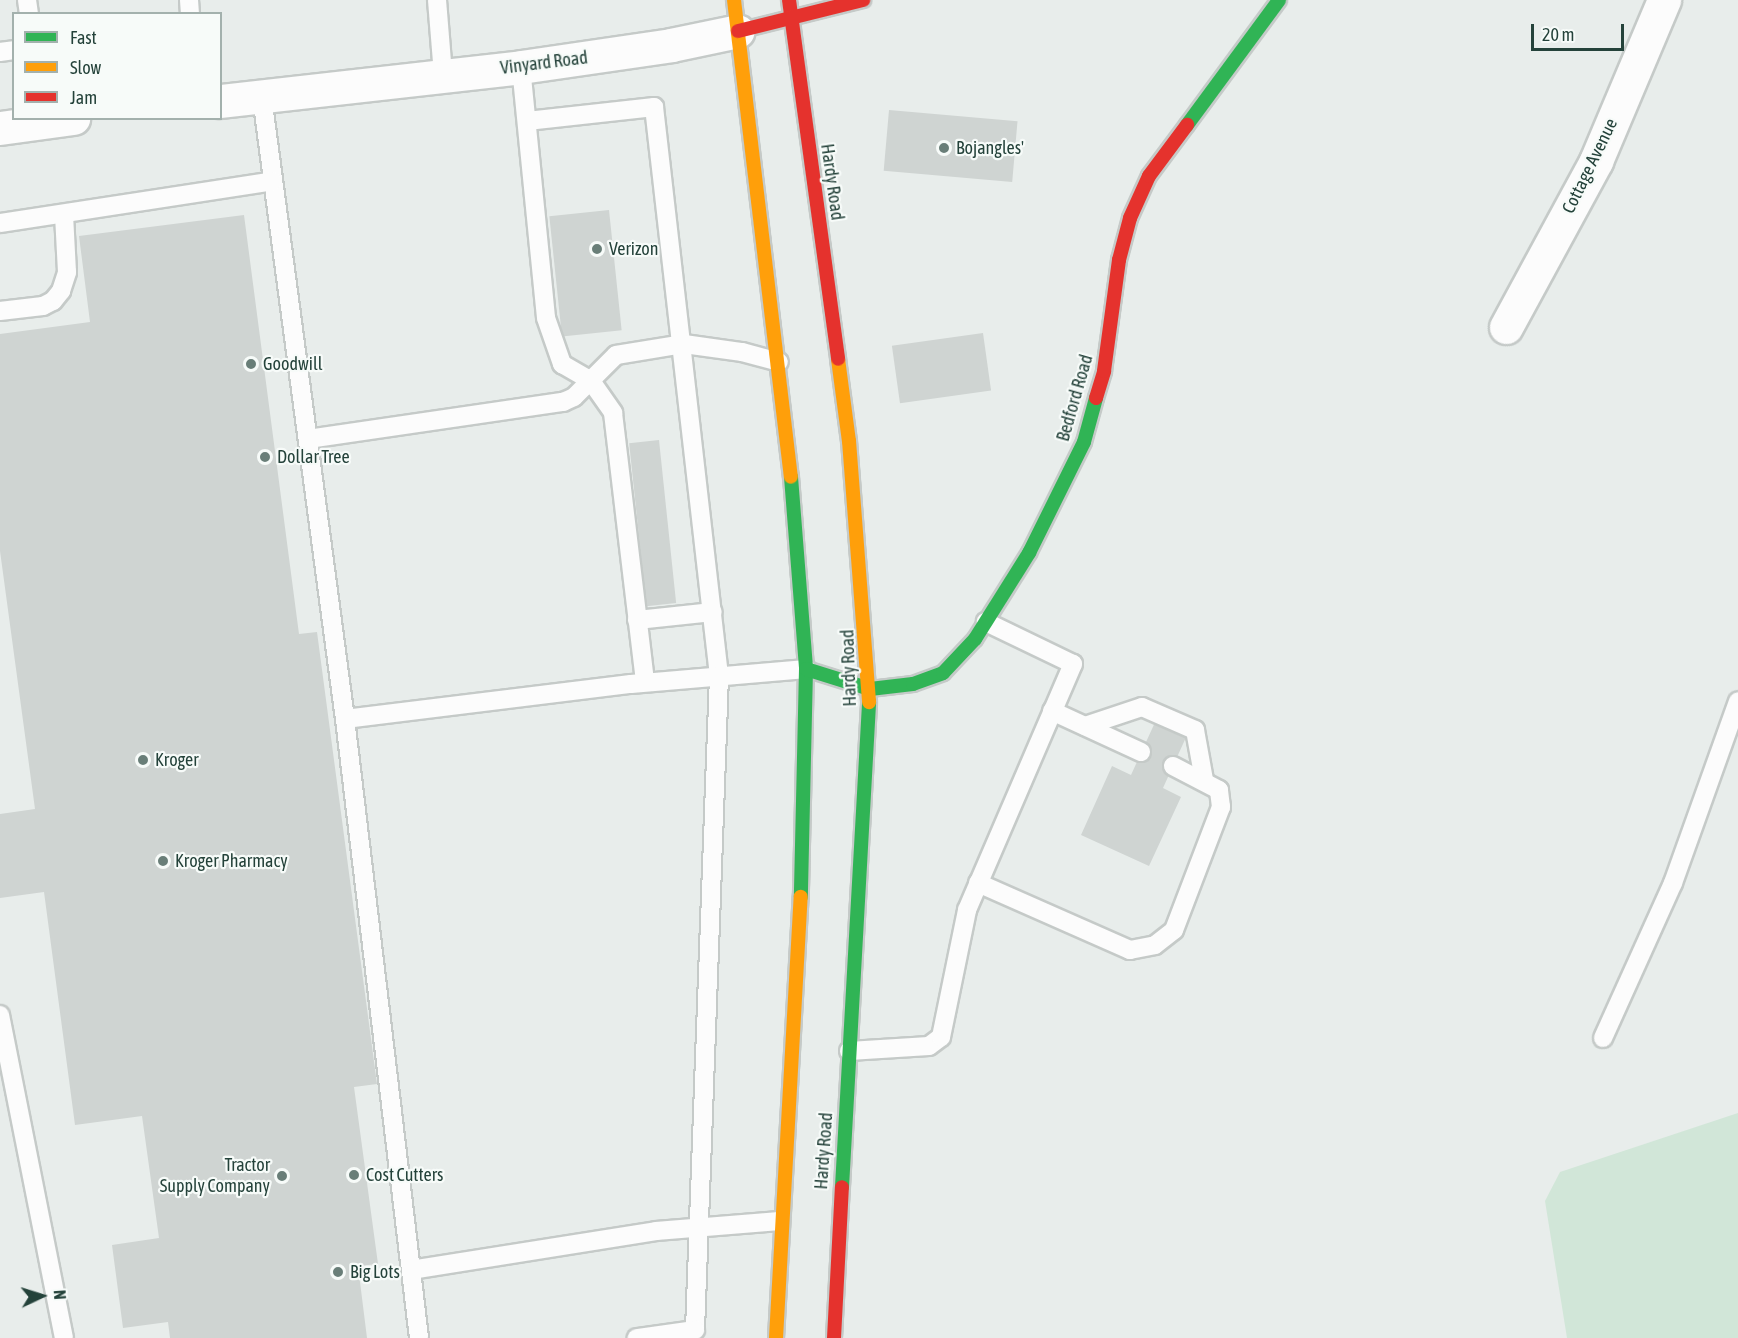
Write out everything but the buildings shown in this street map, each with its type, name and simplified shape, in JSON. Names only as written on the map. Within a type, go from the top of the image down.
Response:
[{"type":"main road","name":"Hardy Road","points":[[789,0],[849,441],[870,689],[834,1338]]},
{"type":"main road","name":"Vinyard Road","points":[[736,16],[791,16],[863,0]]},
{"type":"main road","name":"Bedford Road","points":[[806,669],[870,689],[913,684],[944,673],[986,622],[1029,553],[1084,442],[1104,371],[1122,249],[1130,218],[1149,176],[1279,0]]},
{"type":"main road","points":[[736,16],[799,544],[806,669],[803,862],[780,1221],[776,1338]]},
{"type":"street","name":"Cottage Avenue","points":[[1506,327],[1596,161],[1664,0]]},
{"type":"street","name":"Vinyard Road","points":[[222,101],[520,67],[671,45],[736,16]]},
{"type":"street","points":[[0,128],[64,120]]},
{"type":"lane","points":[[437,0],[443,74]]},
{"type":"lane","points":[[520,67],[527,121],[534,227],[546,318],[562,364],[591,381],[613,413],[645,682]]},
{"type":"lane","points":[[262,97],[345,719],[419,1338]]},
{"type":"lane","points":[[527,121],[654,106],[684,344],[719,676],[696,1334],[637,1338]]},
{"type":"lane","points":[[0,223],[64,215],[273,181]]},
{"type":"lane","points":[[0,311],[43,306],[53,302],[61,291],[67,272],[64,215]]},
{"type":"lane","points":[[308,440],[563,402],[591,381],[600,366],[616,354],[684,344],[742,352],[779,362]]},
{"type":"lane","points":[[637,620],[713,612]]},
{"type":"lane","points":[[849,1051],[929,1046],[941,1037],[949,1014],[967,910],[1072,664],[986,622]]},
{"type":"lane","points":[[345,719],[645,682],[806,669]]},
{"type":"lane","points":[[1603,1038],[1673,884],[1738,701]]},
{"type":"lane","points":[[1085,726],[1142,707],[1195,730],[1203,780]]},
{"type":"lane","points":[[1052,711],[1141,752]]},
{"type":"lane","points":[[978,883],[1130,950],[1155,945],[1174,930],[1221,807],[1219,790],[1173,766]]},
{"type":"lane","points":[[0,1015],[64,1338]]},
{"type":"lane","points":[[411,1270],[701,1226],[780,1221]]},
{"type":"green space","points":[[1738,1113],[1738,1338],[1567,1338],[1545,1201],[1560,1172]]},
{"type":"traffic: fast","points":[[1187,125],[1279,0]]},
{"type":"traffic: fast","points":[[806,669],[870,689],[913,684],[943,673],[975,639],[1029,553],[1084,442],[1096,398]]},
{"type":"traffic: fast","points":[[791,477],[806,669],[801,897]]},
{"type":"traffic: fast","points":[[842,1187],[869,702]]},
{"type":"traffic: slow","points":[[734,0],[791,477]]},
{"type":"traffic: slow","points":[[838,359],[849,441],[869,702]]},
{"type":"traffic: slow","points":[[776,1338],[801,897]]},
{"type":"traffic: jam","points":[[789,0],[838,359]]},
{"type":"traffic: jam","points":[[738,31],[863,0]]},
{"type":"traffic: jam","points":[[1096,398],[1104,371],[1119,260],[1130,218],[1149,176],[1187,125]]},
{"type":"traffic: jam","points":[[834,1338],[842,1187]]},
{"type":"place","name":"Bojangles'","points":[[944,148]]},
{"type":"place","name":"Verizon","points":[[597,249]]},
{"type":"place","name":"Goodwill","points":[[251,364]]},
{"type":"place","name":"Dollar Tree","points":[[265,457]]},
{"type":"place","name":"Kroger","points":[[143,760]]},
{"type":"place","name":"Kroger Pharmacy","points":[[163,861]]},
{"type":"place","name":"Cost Cutters","points":[[354,1175]]},
{"type":"place","name":"Tractor Supply Company","points":[[282,1176]]},
{"type":"place","name":"Big Lots","points":[[338,1272]]}]
